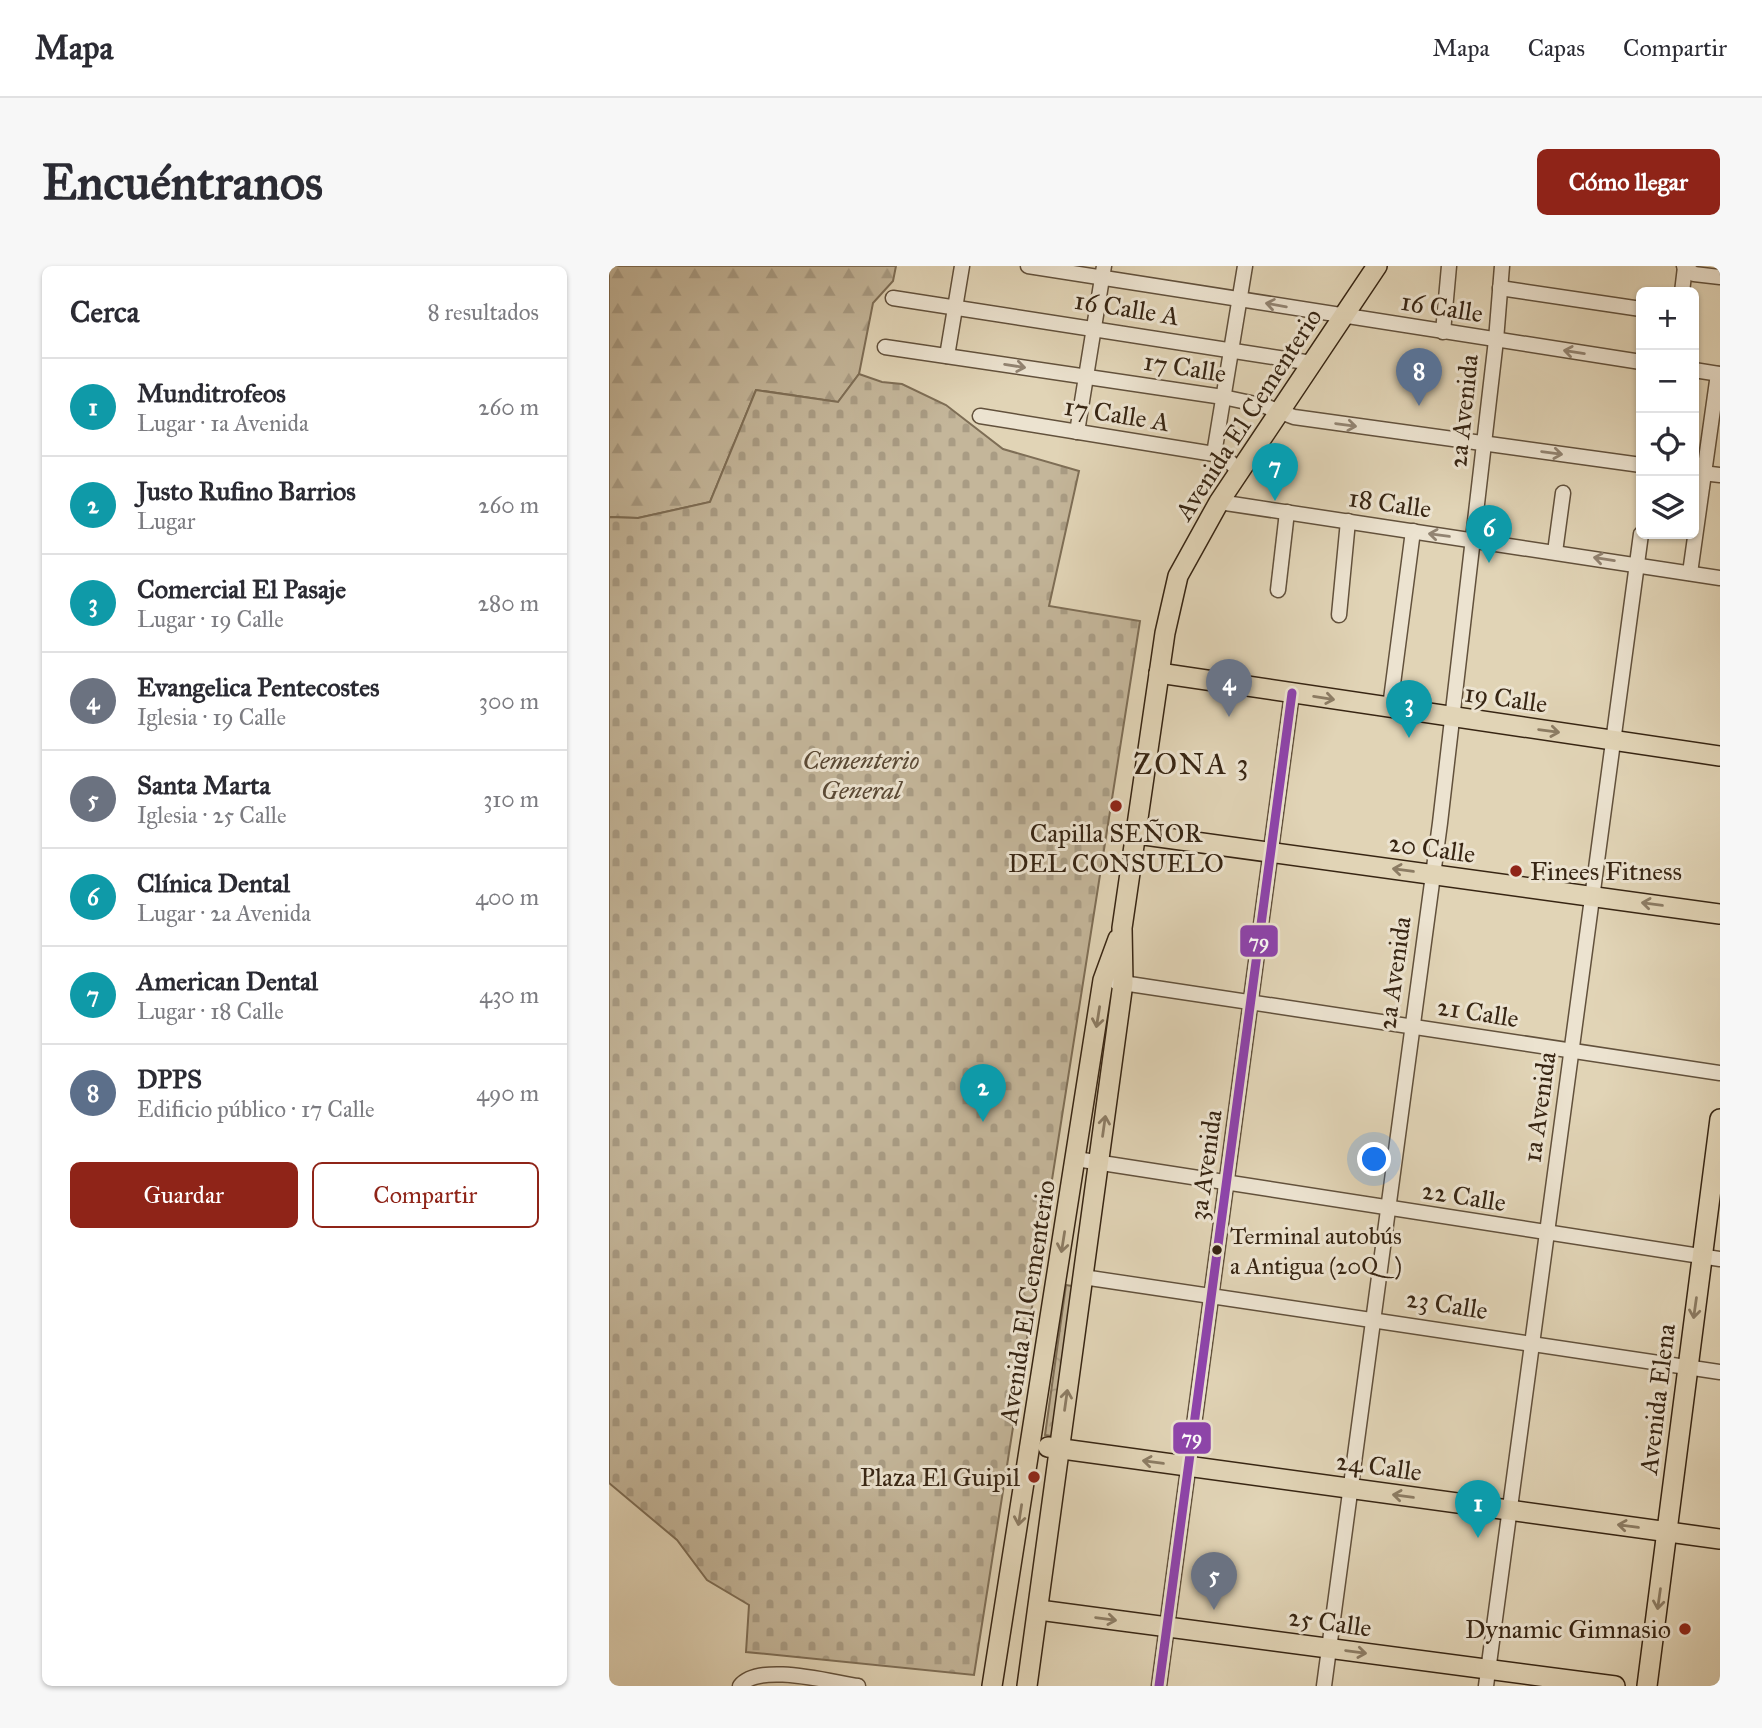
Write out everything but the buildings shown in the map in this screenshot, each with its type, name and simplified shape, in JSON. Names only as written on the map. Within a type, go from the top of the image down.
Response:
[{"type":"main road","name":"Avenida El Cementerio","points":[[1027,1686],[1123,984],[1122,928],[1159,673],[1178,576],[1219,502],[1374,267]]},
{"type":"main road","name":"19 Calle","points":[[1159,673],[1720,756]]},
{"type":"main road","name":"20 Calle","points":[[1137,834],[1720,914]]},
{"type":"main road","name":"Avenida El Cementerio","points":[[992,1686],[1103,980],[1122,928]]},
{"type":"main road","name":"Avenida Elena","points":[[1647,1686],[1669,1532],[1686,1366],[1711,1257],[1720,1119]]},
{"type":"main road","name":"24 Calle","points":[[1031,1445],[1720,1539]]},
{"type":"main road","name":"25 Calle","points":[[1039,1610],[1329,1648],[1487,1678],[1615,1686]]},
{"type":"street","points":[[947,356],[962,266]]},
{"type":"street","name":"16 Calle","points":[[1028,266],[1103,272],[1343,316],[1636,361]]},
{"type":"street","points":[[1214,454],[1245,266]]},
{"type":"street","points":[[1443,332],[1449,266]]},
{"type":"street","name":"2a Avenida","points":[[1324,1686],[1453,717],[1485,444],[1502,266]]},
{"type":"street","points":[[1684,266],[1694,274],[1720,278]]},
{"type":"street","points":[[1682,287],[1684,266]]},
{"type":"street","points":[[1077,432],[1103,272]]},
{"type":"street","points":[[1500,288],[1636,308]]},
{"type":"street","name":"16 Calle A","points":[[893,298],[1231,348],[1312,363]]},
{"type":"street","name":"17 Calle","points":[[885,346],[1223,397],[1265,406],[1294,417],[1636,464]]},
{"type":"street","points":[[1699,371],[1719,374],[1699,472],[1720,475]]},
{"type":"street","name":"17 Calle A","points":[[980,416],[1214,454],[1226,458],[1240,471]]},
{"type":"street","points":[[1690,573],[1699,476]]},
{"type":"street","points":[[1555,552],[1563,493]]},
{"type":"street","name":"18 Calle","points":[[1219,502],[1720,578]]},
{"type":"street","points":[[1278,590],[1287,512]]},
{"type":"street","points":[[1339,615],[1348,521]]},
{"type":"street","points":[[1390,708],[1413,531]]},
{"type":"street","name":"1a Avenida","points":[[1487,1678],[1640,539]]},
{"type":"street","name":"3a Avenida","points":[[1159,1686],[1292,693]]},
{"type":"street","name":"21 Calle","points":[[1103,980],[1720,1073]]},
{"type":"street","name":"22 Calle","points":[[1076,1159],[1546,1234],[1711,1257]]},
{"type":"street","name":"23 Calle","points":[[1083,1277],[1372,1317],[1720,1372]]},
{"type":"street","points":[[744,1682],[766,1673],[858,1686]]},
{"type":"green space","points":[[609,266],[896,266],[893,281],[873,303],[859,374],[838,402],[756,390],[710,502],[638,518],[609,517]]},
{"type":"green space","name":"Cementerio General","points":[[859,374],[882,382],[902,384],[946,405],[1003,449],[1079,471],[1049,606],[1140,621],[974,1675],[746,1652],[749,1605],[707,1580],[677,1540],[609,1483],[609,517],[638,518],[710,502],[756,390],[838,402]]},
{"type":"green space","points":[[1066,1285],[1078,1287],[1057,1437],[1045,1435]]},
{"type":"transit line","name":"79","points":[[1159,1686],[1292,693]]},
{"type":"place","name":"DPPS","points":[[1419,406]]},
{"type":"place","name":"American Dental","points":[[1275,501]]},
{"type":"place","name":"Clínica Dental","points":[[1489,563]]},
{"type":"place","name":"Evangelica Pentecostes","points":[[1229,717]]},
{"type":"place","name":"Comercial El Pasaje","points":[[1409,738]]},
{"type":"place","name":"Capilla SEÑOR DEL CONSUELO","points":[[1116,806]]},
{"type":"place","name":"Finees Fitness","points":[[1516,871]]},
{"type":"place","name":"Justo Rufino Barrios","points":[[983,1122]]},
{"type":"place","name":"Terminal autobús a Antigua (20Q)","points":[[1217,1250]]},
{"type":"place","name":"Plaza El Guipil","points":[[1034,1477]]},
{"type":"place","name":"Munditrofeos","points":[[1478,1538]]},
{"type":"place","name":"Santa Marta","points":[[1214,1610]]},
{"type":"place","name":"Dynamic Gimnasio","points":[[1685,1629]]},
{"type":"district","name":"ZONA 3","points":[[1192,764]]}]
